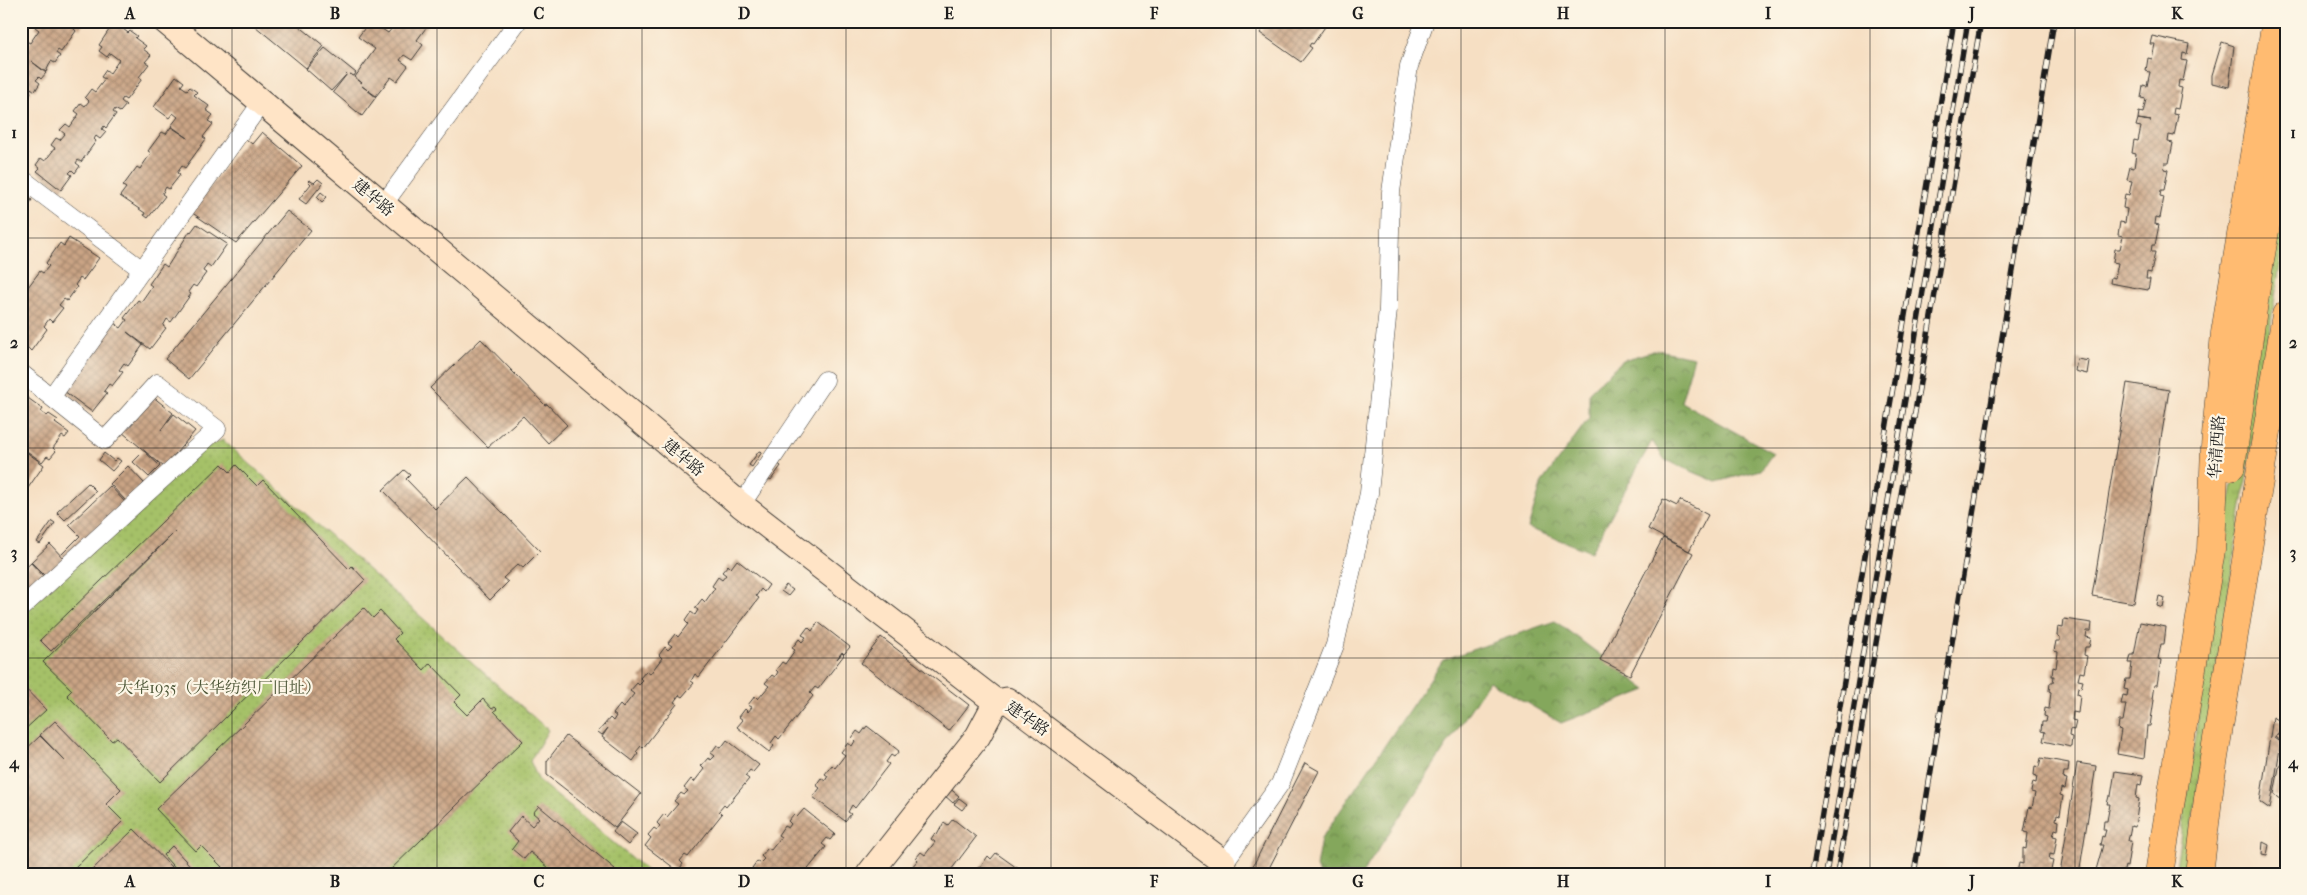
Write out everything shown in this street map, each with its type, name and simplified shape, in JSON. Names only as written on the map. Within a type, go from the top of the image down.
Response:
[{"type":"main road","name":"华清西路","points":[[2159,874],[2211,550],[2215,447],[2225,332],[2276,21]]},
{"type":"main road","points":[[2211,550],[2231,464],[2259,266],[2286,107]]},
{"type":"main road","points":[[2199,874],[2210,782],[2286,315]]},
{"type":"street","name":"建华路","points":[[165,21],[741,505],[996,702],[1007,700],[1219,868]]},
{"type":"street","points":[[384,204],[518,21]]},
{"type":"street","points":[[1219,868],[1280,784],[1335,645],[1369,493],[1388,309],[1391,192],[1409,66],[1425,21]]},
{"type":"street","points":[[52,396],[262,102]]},
{"type":"street","points":[[21,178],[142,270]]},
{"type":"street","points":[[21,373],[105,440],[157,383],[217,429],[21,608]]},
{"type":"street","points":[[741,505],[825,380]]},
{"type":"street","points":[[869,874],[978,736],[996,702]]},
{"type":"green space","points":[[2286,161],[2286,227],[2184,874],[2175,874],[2225,532]]},
{"type":"green space","points":[[1657,350],[1694,357],[1681,402],[1773,453],[1761,470],[1717,482],[1665,460],[1652,441],[1591,552],[1528,528],[1542,482],[1589,418],[1589,392],[1623,360]]},
{"type":"green space","name":"大华1935（大华纺织厂旧址）","points":[[223,440],[548,730],[530,761],[539,781],[651,874],[21,874],[21,615],[200,449]]},
{"type":"green space","points":[[1555,621],[1647,690],[1561,723],[1489,681],[1362,874],[1319,874],[1316,867],[1321,839],[1443,660]]},
{"type":"building","points":[[40,21],[45,23],[46,21],[85,22],[80,29],[76,26],[74,29],[76,31],[61,52],[58,50],[56,53],[60,56],[55,63],[51,61],[46,72],[31,61],[46,73],[41,79],[39,77],[36,80],[40,83],[35,91],[31,88],[29,91],[31,92],[21,106],[21,55],[24,51],[21,47],[26,41],[30,43],[39,30],[35,27]]},
{"type":"building","points":[[115,21],[124,26],[122,28],[128,33],[130,31],[137,36],[135,38],[146,46],[143,49],[151,55],[145,62],[149,64],[139,77],[142,79],[126,100],[123,98],[121,101],[126,105],[120,112],[115,109],[113,112],[116,114],[106,128],[104,126],[102,129],[106,132],[100,139],[96,136],[94,139],[96,141],[81,162],[78,160],[76,163],[80,166],[75,173],[72,170],[69,173],[72,175],[61,190],[37,171],[40,168],[36,165],[41,158],[45,161],[55,148],[51,145],[56,138],[60,140],[65,134],[60,130],[66,124],[70,127],[79,114],[75,111],[81,103],[85,106],[89,101],[85,97],[91,89],[95,92],[105,79],[101,77],[106,70],[110,73],[119,60],[110,53],[107,57],[99,51],[102,47],[99,45]]},
{"type":"building","points":[[259,21],[293,21],[324,46],[306,68],[255,26]]},
{"type":"building","points":[[370,21],[388,33],[398,21],[431,21],[417,40],[423,45],[412,60],[404,55],[400,60],[408,66],[397,81],[391,77],[376,96],[362,86],[376,97],[362,116],[333,92],[347,74],[331,91],[306,69],[325,48],[356,73],[354,76],[350,74],[362,83],[355,77],[375,49],[358,37]]},
{"type":"building","points":[[1269,21],[1329,21],[1313,44],[1311,43],[1309,46],[1312,48],[1301,62],[1260,33]]},
{"type":"building","points":[[2152,36],[2189,44],[2187,54],[2183,53],[2182,60],[2187,61],[2183,81],[2179,80],[2178,87],[2182,88],[2178,109],[2174,108],[2173,114],[2178,115],[2174,136],[2169,135],[2168,142],[2173,143],[2169,163],[2165,163],[2164,169],[2168,170],[2164,190],[2161,190],[2160,196],[2164,197],[2160,218],[2156,217],[2155,224],[2159,225],[2155,245],[2152,245],[2151,252],[2155,252],[2151,273],[2147,272],[2146,279],[2150,279],[2148,290],[2110,283],[2111,277],[2115,278],[2118,263],[2113,262],[2115,249],[2120,249],[2123,236],[2118,235],[2120,222],[2125,223],[2127,209],[2123,208],[2125,194],[2129,195],[2132,181],[2127,180],[2130,167],[2134,168],[2136,154],[2132,153],[2134,140],[2138,141],[2141,127],[2136,126],[2139,112],[2143,113],[2146,99],[2141,98],[2143,85],[2147,86],[2150,72],[2146,71],[2148,58],[2152,59],[2155,44],[2150,44]]},
{"type":"building","points":[[2222,42],[2234,46],[2229,87],[2212,83],[2212,75]]},
{"type":"building","points":[[176,76],[184,82],[181,86],[187,90],[190,87],[197,92],[194,95],[209,106],[206,110],[213,115],[208,121],[213,124],[203,137],[206,139],[185,168],[182,166],[177,173],[180,175],[169,189],[166,187],[162,194],[165,196],[148,218],[144,215],[145,213],[120,196],[126,188],[123,186],[137,167],[140,169],[151,153],[148,151],[162,132],[166,134],[171,127],[188,138],[171,126],[178,117],[173,113],[169,118],[154,107]]},
{"type":"building","points":[[262,132],[302,166],[236,243],[191,212],[246,139],[252,144]]},
{"type":"building","points":[[318,179],[323,183],[306,204],[299,199],[311,184],[308,181],[314,183]]},
{"type":"building","points":[[321,192],[327,197],[322,202],[317,197]]},
{"type":"building","points":[[21,193],[32,200],[21,215]]},
{"type":"building","points":[[287,211],[311,230],[189,379],[165,359]]},
{"type":"building","points":[[197,224],[227,244],[211,267],[207,264],[203,271],[206,273],[196,287],[193,285],[188,292],[191,294],[171,322],[167,319],[163,326],[166,328],[150,349],[127,332],[143,345],[128,366],[124,363],[119,370],[123,372],[112,386],[109,384],[104,391],[107,393],[92,412],[64,391],[114,323],[121,328],[127,320],[124,318],[138,300],[141,302],[152,286],[149,284],[163,264],[167,267],[190,231]]},
{"type":"building","points":[[69,238],[99,258],[83,280],[80,278],[75,285],[77,287],[67,301],[64,299],[59,305],[63,308],[52,322],[49,319],[44,326],[47,329],[31,351],[21,341],[21,300],[23,301],[28,294],[25,291],[40,271],[43,273],[49,266],[46,263],[60,243],[64,246]]},
{"type":"building","points":[[481,339],[567,425],[548,443],[523,416],[488,447],[430,388]]},
{"type":"building","points":[[2077,359],[2089,361],[2087,374],[2075,371]]},
{"type":"building","points":[[2127,383],[2169,390],[2134,603],[2092,596]]},
{"type":"building","points":[[21,393],[43,409],[41,412],[47,416],[49,414],[58,420],[55,423],[69,433],[65,438],[62,436],[53,448],[56,451],[50,458],[47,456],[42,462],[21,447]]},
{"type":"building","points":[[152,396],[173,413],[161,430],[174,414],[195,431],[164,467],[122,432]]},
{"type":"building","points":[[21,448],[44,465],[28,488],[25,485],[21,490]]},
{"type":"building","points":[[144,451],[160,466],[149,477],[133,462]]},
{"type":"building","points":[[759,451],[762,452],[752,467],[749,465]]},
{"type":"building","points":[[104,453],[114,461],[117,458],[121,461],[112,471],[99,460]]},
{"type":"building","points":[[777,463],[781,466],[771,480],[767,477]]},
{"type":"building","points":[[222,464],[230,472],[236,465],[257,486],[263,480],[349,569],[352,566],[365,580],[160,782],[117,737],[112,741],[67,695],[72,690],[43,662],[175,532],[51,651],[40,640]]},
{"type":"building","points":[[128,466],[144,483],[126,501],[110,484]]},
{"type":"building","points":[[404,470],[410,475],[406,479],[435,509],[468,477],[540,551],[523,568],[518,564],[503,578],[508,582],[490,600],[383,490]]},
{"type":"building","points":[[88,483],[96,491],[65,520],[57,512]]},
{"type":"building","points":[[110,486],[126,503],[65,559],[61,555],[80,536],[69,525]]},
{"type":"building","points":[[1663,499],[1677,506],[1680,500],[1708,515],[1689,551],[1648,529]]},
{"type":"building","points":[[52,521],[55,523],[40,544],[37,542]]},
{"type":"building","points":[[1663,538],[1693,553],[1630,675],[1600,660]]},
{"type":"building","points":[[50,544],[65,560],[46,577],[31,562]]},
{"type":"building","points":[[737,560],[769,585],[764,592],[761,589],[756,596],[759,598],[699,677],[695,674],[691,681],[694,683],[682,697],[679,695],[674,702],[677,704],[643,748],[641,746],[636,752],[638,754],[633,761],[602,737],[608,728],[602,735],[598,732],[610,718],[613,721],[616,716],[613,714],[620,705],[623,708],[634,694],[630,691],[637,683],[639,685],[643,681],[640,678],[646,671],[650,674],[662,658],[659,655],[665,647],[668,650],[672,646],[668,643],[675,634],[678,637],[688,624],[685,621],[691,612],[695,615],[698,610],[695,608],[702,599],[705,602],[715,588],[712,586],[718,577],[722,580],[726,575],[722,572],[728,565],[731,568]]},
{"type":"building","points":[[31,563],[47,580],[21,605],[21,572]]},
{"type":"building","points":[[786,585],[793,590],[788,596],[781,591]]},
{"type":"building","points":[[2159,596],[2165,598],[2163,608],[2157,606]]},
{"type":"building","points":[[364,608],[373,618],[380,611],[400,633],[394,639],[424,670],[430,663],[461,695],[454,702],[467,715],[483,699],[492,709],[495,707],[497,709],[494,711],[523,741],[386,874],[216,874],[222,867],[201,846],[196,851],[156,809]]},
{"type":"building","points":[[2064,619],[2092,623],[2091,631],[2087,631],[2086,637],[2091,638],[2089,647],[2085,647],[2084,655],[2087,656],[2084,673],[2080,672],[2078,680],[2083,681],[2081,688],[2078,687],[2077,694],[2080,695],[2078,713],[2073,712],[2072,720],[2076,721],[2074,730],[2070,729],[2069,736],[2072,737],[2071,747],[2043,741],[2045,732],[2041,731],[2042,722],[2046,722],[2047,717],[2044,716],[2045,708],[2049,709],[2050,683],[2053,683],[2054,676],[2052,676],[2053,667],[2056,668],[2058,652],[2054,651],[2056,641],[2060,641],[2060,637],[2057,636],[2058,626],[2063,627]]},
{"type":"building","points":[[818,622],[850,647],[844,654],[842,652],[837,659],[842,653],[844,655],[818,689],[815,687],[810,693],[813,696],[779,739],[776,736],[771,743],[774,746],[769,752],[737,727],[743,720],[739,717],[745,709],[748,712],[752,707],[748,705],[755,696],[758,699],[769,686],[765,683],[772,675],[775,677],[778,672],[776,670],[782,662],[785,664],[795,650],[792,648],[799,639],[802,642],[806,637],[802,635],[808,627],[812,631]]},
{"type":"building","points":[[2140,622],[2166,627],[2164,644],[2161,644],[2158,659],[2161,660],[2157,685],[2154,685],[2152,699],[2154,700],[2150,726],[2147,726],[2144,759],[2117,754],[2121,730],[2118,729],[2119,721],[2123,721],[2126,704],[2121,704],[2123,695],[2127,696],[2128,690],[2124,689],[2126,679],[2130,679],[2132,663],[2129,663],[2131,655],[2134,655]]},
{"type":"building","points":[[881,637],[969,705],[949,731],[861,663]]},
{"type":"building","points":[[21,684],[46,710],[21,733]]},
{"type":"building","points":[[2273,717],[2285,724],[2274,738],[2281,743],[2270,809],[2260,802]]},
{"type":"building","points":[[55,721],[121,789],[106,804],[123,821],[69,874],[21,874],[21,754],[40,736],[65,761],[40,735]]},
{"type":"building","points":[[2286,725],[2286,746],[2275,737]]},
{"type":"building","points":[[867,726],[899,751],[894,757],[891,755],[886,762],[889,764],[855,808],[852,805],[848,812],[851,814],[845,821],[813,797],[820,788],[816,785],[821,778],[825,781],[828,776],[825,774],[832,765],[835,768],[845,755],[841,752],[848,743],[852,746],[855,741],[852,738],[857,731],[861,734]]},
{"type":"building","points":[[566,736],[641,794],[615,828],[547,775],[547,761]]},
{"type":"building","points":[[727,740],[759,765],[753,772],[750,770],[745,776],[749,779],[726,807],[724,805],[719,811],[722,814],[688,857],[685,855],[680,861],[683,864],[678,871],[645,846],[651,838],[648,835],[654,828],[657,830],[660,826],[657,823],[664,814],[667,817],[678,804],[674,801],[681,793],[684,795],[688,791],[684,788],[691,779],[694,782],[704,769],[701,766],[708,758],[711,760],[715,756],[711,753],[717,745],[721,748]]},
{"type":"building","points":[[2041,758],[2069,763],[2068,772],[2064,772],[2063,778],[2067,779],[2065,789],[2061,788],[2060,795],[2063,796],[2060,815],[2057,814],[2056,820],[2059,821],[2058,830],[2055,829],[2053,836],[2057,837],[2054,855],[2050,854],[2049,860],[2053,861],[2051,870],[2047,870],[2046,874],[2017,873],[2019,863],[2023,864],[2023,848],[2026,849],[2028,833],[2024,832],[2029,807],[2032,808],[2035,793],[2031,792],[2033,782],[2036,783],[2037,776],[2034,775],[2035,766],[2039,767]]},
{"type":"building","points":[[2286,759],[2286,803],[2274,794],[2279,768]]},
{"type":"building","points":[[1305,763],[1319,771],[1266,874],[1249,874]]},
{"type":"building","points":[[2077,763],[2096,766],[2079,874],[2060,874]]},
{"type":"building","points":[[2115,771],[2143,775],[2141,785],[2138,784],[2136,798],[2139,799],[2135,827],[2131,826],[2128,841],[2131,841],[2127,867],[2125,866],[2123,874],[2099,874],[2099,871],[2096,870],[2103,845],[2100,845],[2102,836],[2104,837],[2106,830],[2103,830],[2104,821],[2107,821],[2110,804],[2107,804],[2109,796],[2111,796]]},
{"type":"building","points":[[948,787],[959,796],[953,803],[943,794]]},
{"type":"building","points":[[959,798],[967,804],[962,810],[954,804]]},
{"type":"building","points":[[539,806],[615,869],[612,874],[556,874],[530,852],[524,859],[512,849],[518,841],[508,832],[521,816],[532,826],[539,818],[533,813]]},
{"type":"building","points":[[804,809],[835,834],[830,840],[827,838],[822,844],[826,847],[804,874],[753,874],[755,871],[752,868],[757,861],[760,863],[764,859],[761,856],[768,848],[771,850],[781,837],[778,835],[784,826],[788,828],[791,824],[788,821],[794,814],[797,817]]},
{"type":"building","points":[[953,819],[976,837],[948,874],[911,874],[913,871],[910,869],[918,860],[916,858],[921,852],[925,855],[935,842],[931,839],[935,833],[937,835],[944,822],[948,825]]},
{"type":"building","points":[[621,822],[637,834],[628,845],[613,832]]},
{"type":"building","points":[[134,829],[178,874],[88,874]]},
{"type":"building","points":[[2263,842],[2269,845],[2267,855],[2262,854]]},
{"type":"building","points":[[172,846],[198,874],[180,874],[163,855]]},
{"type":"building","points":[[996,853],[1020,870],[1017,874],[975,873],[988,856],[991,859]]},
{"type":"railway","points":[[1812,874],[1954,21]]},
{"type":"railway","points":[[1826,874],[1968,21]]},
{"type":"railway","points":[[1837,874],[1981,21]]},
{"type":"railway","points":[[1914,874],[2054,21]]}]
